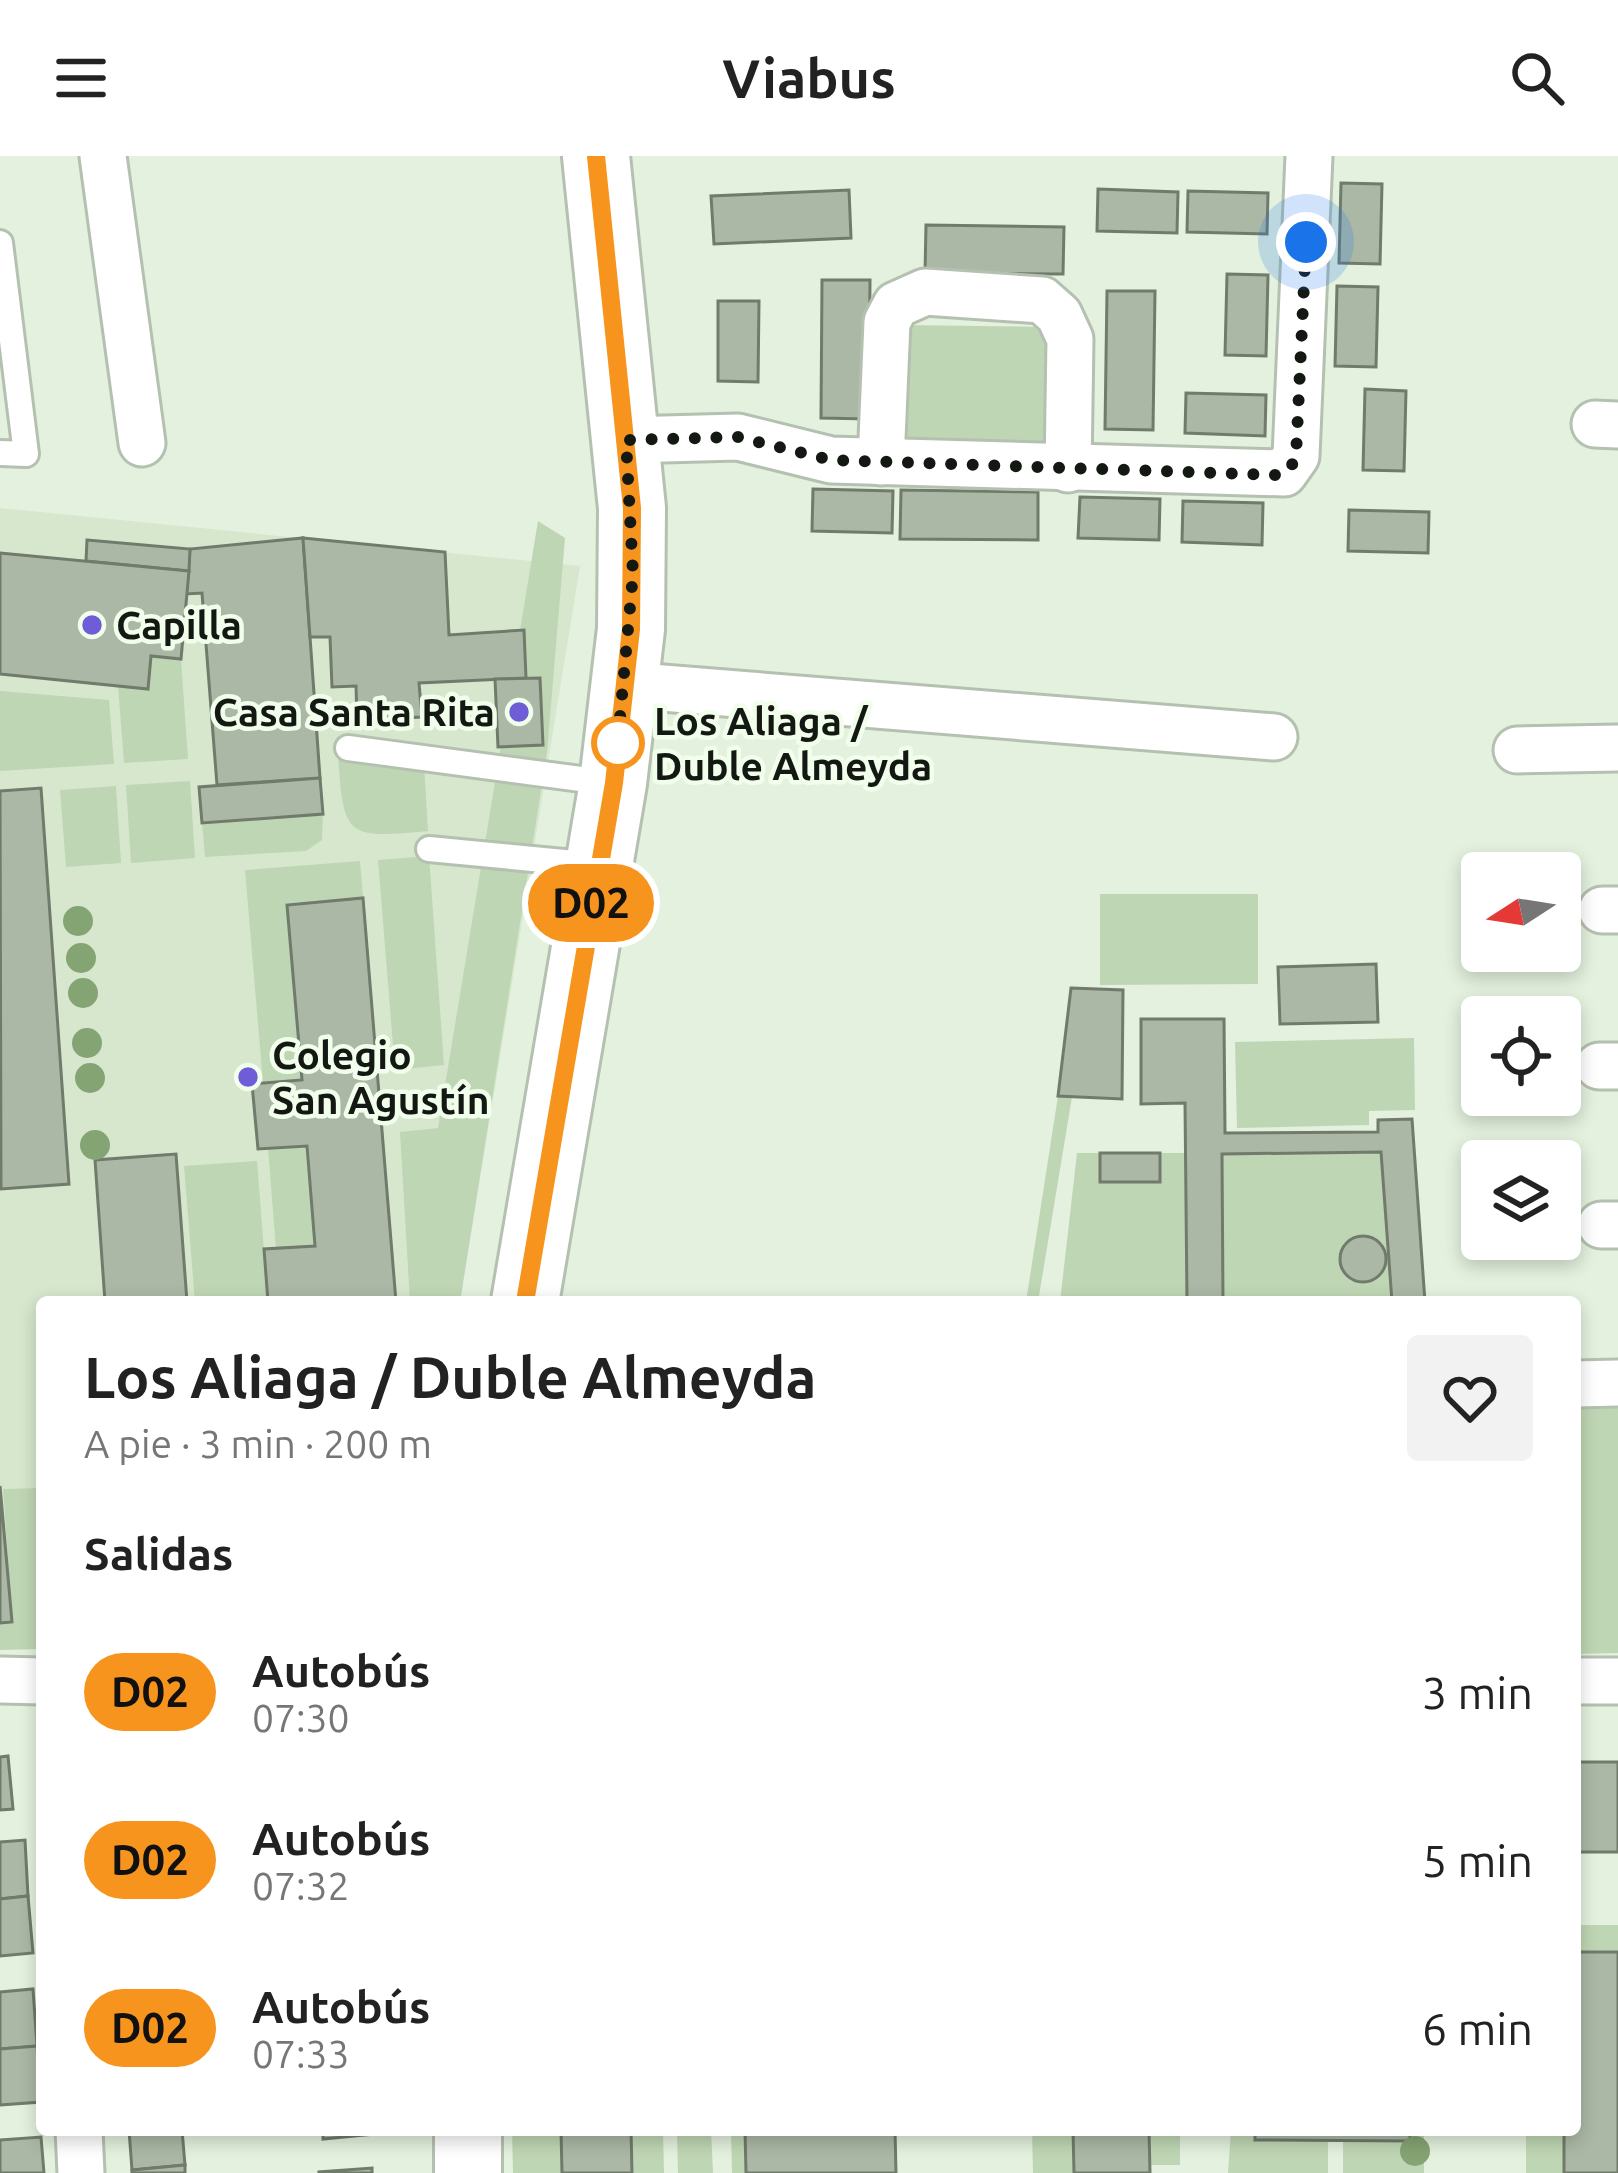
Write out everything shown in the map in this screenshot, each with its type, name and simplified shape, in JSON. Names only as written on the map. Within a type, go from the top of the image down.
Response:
[{"type":"main road","points":[[526,1296],[614,783],[633,574],[626,440],[596,156]]},
{"type":"main road","points":[[468,2136],[468,2173]]},
{"type":"street","points":[[103,156],[142,443]]},
{"type":"street","points":[[626,440],[738,437],[831,460],[1277,475],[1290,469],[1296,456],[1309,156]]},
{"type":"street","points":[[881,462],[887,322],[896,305],[925,292],[1042,300],[1059,315],[1070,340],[1068,469]]},
{"type":"street","points":[[625,685],[1274,737]]},
{"type":"street","points":[[1516,750],[1618,748]]},
{"type":"street","points":[[1581,1384],[1618,1383]]},
{"type":"street","points":[[0,1680],[36,1681]]},
{"type":"street","points":[[1581,1681],[1618,1681]]},
{"type":"street","points":[[79,2136],[81,2173]]},
{"type":"lane","points":[[0,243],[26,454],[0,453]]},
{"type":"lane","points":[[348,748],[614,783]]},
{"type":"lane","points":[[429,849],[597,866]]},
{"type":"shaded area","points":[[901,325],[1050,327],[1048,442],[900,439]]},
{"type":"shaded area","name":"Colegio San Agustín","points":[[0,508],[580,566],[461,1296],[36,1296],[36,1622],[0,1623]]},
{"type":"shaded area","points":[[538,521],[565,538],[547,753],[461,1296],[410,1296],[400,1132],[438,1128]]},
{"type":"shaded area","points":[[151,656],[181,659],[188,759],[124,763],[118,686]]},
{"type":"shaded area","points":[[0,691],[109,700],[114,764],[0,771]]},
{"type":"shaded area","points":[[338,754],[424,764],[428,831],[380,834],[354,827],[343,802]]},
{"type":"shaded area","points":[[190,781],[195,858],[131,863],[126,785]]},
{"type":"shaded area","points":[[116,786],[121,863],[66,867],[60,790]]},
{"type":"shaded area","points":[[323,814],[322,840],[306,851],[205,857],[202,823]]},
{"type":"shaded area","points":[[429,856],[444,1065],[395,1070],[378,860]]},
{"type":"shaded area","points":[[360,861],[363,898],[287,905],[302,1080],[263,1083],[245,870]]},
{"type":"shaded area","points":[[1100,894],[1258,894],[1258,984],[1100,985]]},
{"type":"shaded area","points":[[1414,1038],[1415,1110],[1369,1111],[1369,1125],[1237,1128],[1235,1042]]},
{"type":"shaded area","points":[[1058,1096],[1072,1097],[1039,1296],[1027,1296]]},
{"type":"shaded area","points":[[307,1146],[315,1246],[276,1249],[268,1148]]},
{"type":"shaded area","points":[[1381,1152],[1392,1296],[1223,1296],[1222,1154]]},
{"type":"shaded area","points":[[1077,1153],[1100,1153],[1101,1182],[1159,1182],[1160,1153],[1185,1153],[1187,1296],[1061,1296]]},
{"type":"shaded area","points":[[257,1161],[268,1296],[195,1296],[184,1166]]},
{"type":"shaded area","points":[[1581,1404],[1618,1404],[1618,1653],[1581,1654]]},
{"type":"shaded area","points":[[36,1488],[36,1649],[0,1650],[0,1604],[11,1603],[3,1489]]},
{"type":"shaded area","points":[[1581,1925],[1618,1925],[1618,1952],[1581,1952]]},
{"type":"shaded area","points":[[512,2136],[561,2136],[562,2173],[513,2173]]},
{"type":"shaded area","points":[[631,2136],[663,2136],[664,2173],[632,2173]]},
{"type":"shaded area","points":[[677,2136],[711,2136],[713,2173],[678,2173]]},
{"type":"shaded area","points":[[731,2136],[745,2136],[746,2173],[732,2173]]},
{"type":"shaded area","points":[[1032,2136],[1073,2136],[1074,2173],[1033,2173]]},
{"type":"shaded area","points":[[1149,2136],[1180,2136],[1180,2165],[1150,2165]]},
{"type":"shaded area","points":[[1231,2136],[1328,2140],[1328,2173],[1228,2173]]},
{"type":"shaded area","points":[[1410,2136],[1424,2136],[1424,2173],[1343,2173],[1343,2141],[1410,2141]]},
{"type":"shaded area","points":[[1526,2136],[1564,2136],[1564,2173],[1526,2173]]},
{"type":"building","points":[[1341,183],[1382,184],[1380,264],[1339,263]]},
{"type":"building","points":[[1098,189],[1178,192],[1177,233],[1097,231]]},
{"type":"building","points":[[849,190],[851,238],[714,244],[711,196]]},
{"type":"building","points":[[1188,191],[1268,193],[1267,234],[1187,232]]},
{"type":"building","points":[[926,225],[1064,227],[1063,274],[925,273]]},
{"type":"building","points":[[1227,274],[1268,275],[1266,356],[1225,355]]},
{"type":"building","points":[[822,280],[870,280],[869,419],[821,418]]},
{"type":"building","points":[[1337,286],[1378,287],[1376,367],[1335,366]]},
{"type":"building","points":[[1107,291],[1155,291],[1153,430],[1105,429]]},
{"type":"building","points":[[718,301],[759,301],[758,382],[718,381]]},
{"type":"building","points":[[1365,389],[1406,391],[1404,471],[1363,470]]},
{"type":"building","points":[[1186,393],[1266,395],[1265,436],[1185,433]]},
{"type":"building","points":[[813,489],[893,491],[892,533],[812,531]]},
{"type":"building","points":[[901,490],[1038,492],[1038,540],[900,539]]},
{"type":"building","points":[[1080,497],[1160,499],[1159,540],[1078,538]]},
{"type":"building","points":[[1183,501],[1263,503],[1262,545],[1182,542]]},
{"type":"building","points":[[1349,510],[1429,512],[1428,553],[1348,551]]},
{"type":"building","points":[[303,538],[320,778],[217,785],[202,593],[186,594],[190,549]]},
{"type":"building","points":[[303,538],[445,552],[449,635],[524,630],[526,678],[419,683],[422,717],[357,720],[356,686],[332,687],[330,637],[310,637]]},
{"type":"building","points":[[87,540],[190,549],[189,571],[86,561]]},
{"type":"building","name":"Capilla","points":[[0,553],[189,571],[181,659],[151,656],[148,689],[0,674]]},
{"type":"building","name":"Casa Santa Rita","points":[[540,678],[543,745],[498,747],[495,679]]},
{"type":"building","points":[[320,778],[323,814],[202,823],[199,787]]},
{"type":"building","points":[[41,788],[69,1184],[1,1189],[0,791]]},
{"type":"building","points":[[363,898],[396,1296],[268,1296],[264,1249],[315,1246],[307,1146],[258,1149],[252,1084],[302,1080],[287,905]]},
{"type":"building","points":[[1376,964],[1378,1022],[1280,1024],[1278,967]]},
{"type":"building","points":[[1071,988],[1123,990],[1122,1099],[1058,1096]]},
{"type":"building","points":[[1141,1019],[1224,1019],[1225,1133],[1378,1132],[1378,1120],[1412,1119],[1425,1296],[1392,1296],[1381,1152],[1222,1154],[1223,1296],[1187,1296],[1185,1103],[1141,1104]]},
{"type":"building","points":[[1100,1153],[1160,1153],[1160,1182],[1100,1182]]},
{"type":"building","points":[[176,1154],[187,1296],[105,1296],[95,1160]]},
{"type":"building","points":[[1363,1236],[1379,1243],[1386,1259],[1379,1275],[1363,1282],[1347,1275],[1340,1259],[1347,1243]]},
{"type":"building","points":[[0,1486],[12,1622],[0,1623]]},
{"type":"building","points":[[8,1756],[13,1809],[0,1810],[0,1757]]},
{"type":"building","points":[[1581,1762],[1618,1762],[1618,1852],[1581,1852]]},
{"type":"building","points":[[25,1840],[28,1896],[0,1899],[0,1842]]},
{"type":"building","points":[[28,1896],[33,1953],[0,1956],[0,1899]]},
{"type":"building","points":[[1581,1952],[1618,1952],[1618,2173],[1564,2173],[1564,2136],[1581,2136]]},
{"type":"building","points":[[33,1989],[36,2046],[0,2049],[0,1992]]},
{"type":"building","points":[[36,2046],[36,2102],[0,2105],[0,2049]]},
{"type":"building","points":[[129,2136],[183,2136],[185,2165],[132,2170]]},
{"type":"building","points":[[561,2136],[631,2136],[632,2173],[562,2173]]},
{"type":"building","points":[[745,2136],[895,2136],[896,2173],[746,2173]]},
{"type":"building","points":[[1073,2136],[1149,2136],[1150,2173],[1074,2173]]},
{"type":"building","points":[[1255,2136],[1410,2136],[1410,2141],[1255,2140]]},
{"type":"building","points":[[41,2137],[44,2173],[0,2173],[0,2140]]},
{"type":"building","points":[[185,2165],[185,2173],[132,2173],[132,2170]]},
{"type":"building","points":[[372,2168],[372,2173],[319,2173],[319,2172]]},
{"type":"bus line","name":"D02","points":[[526,1296],[614,783],[631,629],[632,508],[596,156]]},
{"type":"place","name":"Capilla","points":[[92,625]]},
{"type":"place","name":"Casa Santa Rita","points":[[519,712]]},
{"type":"place","name":"Los Aliaga / Duble Almeyda","points":[[618,743]]},
{"type":"place","name":"Colegio San Agustín","points":[[248,1077]]},
{"type":"route","points":[[618,743],[617,751],[633,574],[626,440],[738,437],[831,460],[1284,473],[1296,456],[1306,242]]}]
